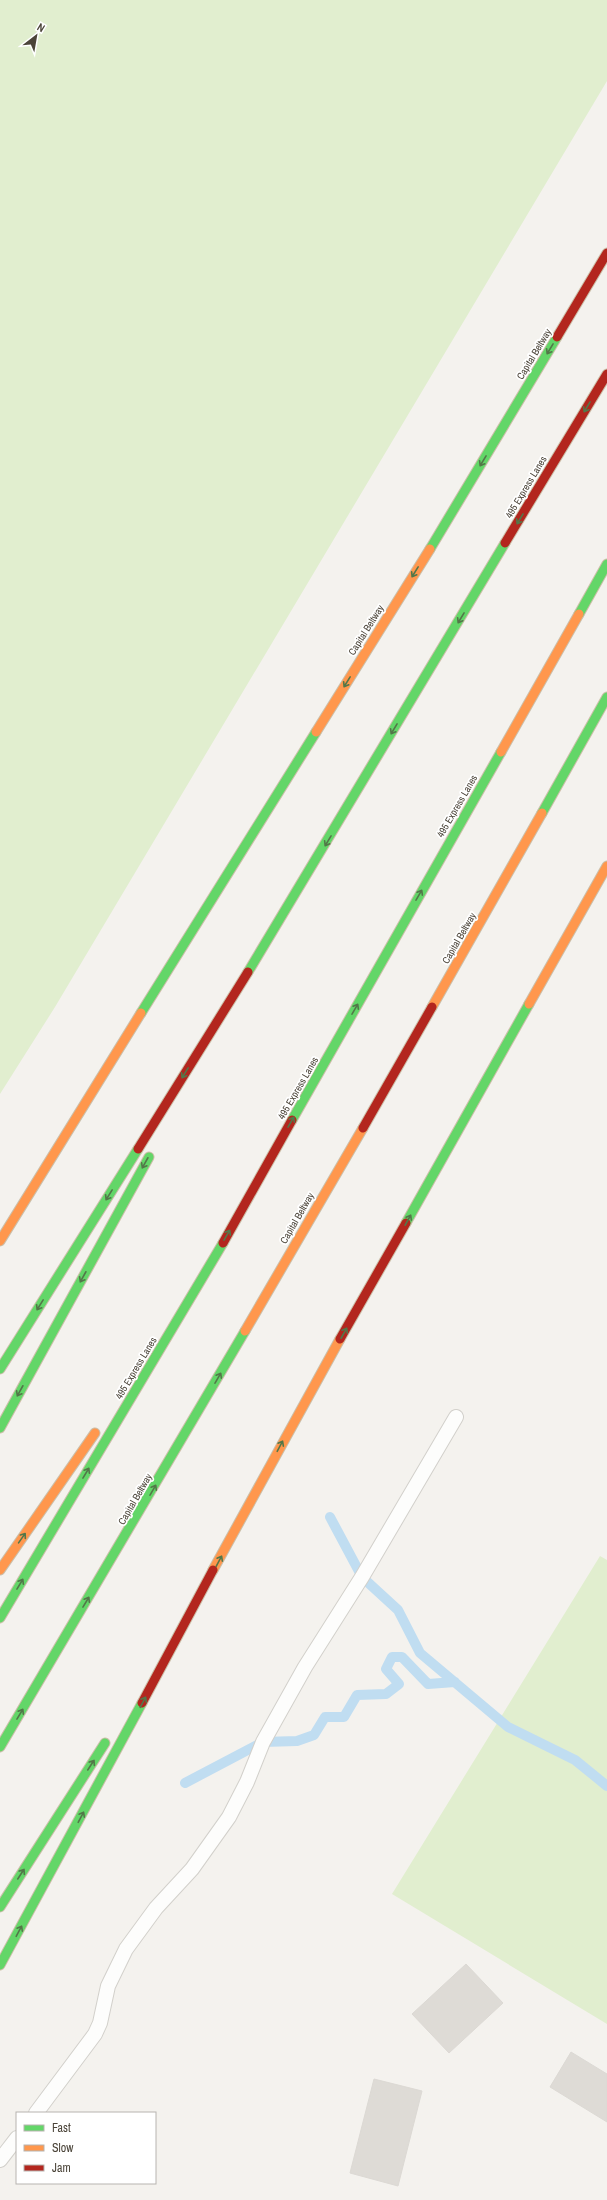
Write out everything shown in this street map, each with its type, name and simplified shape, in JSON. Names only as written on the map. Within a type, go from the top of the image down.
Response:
[{"type":"highway","points":[[570,316],[607,240]]},
{"type":"highway","name":"Capital Beltway","points":[[0,1240],[440,532],[607,253]]},
{"type":"highway","name":"495 Express Lanes","points":[[0,1369],[265,945],[607,374]]},
{"type":"highway","name":"495 Express Lanes","points":[[0,1618],[208,1269],[607,564]]},
{"type":"highway","name":"Capital Beltway","points":[[0,1747],[152,1492],[500,889],[607,697]]},
{"type":"highway","points":[[0,1965],[294,1421],[607,866]]},
{"type":"highway","points":[[181,1099],[265,945]]},
{"type":"highway","points":[[0,1428],[154,1148]]},
{"type":"highway","points":[[126,1386],[208,1269]]},
{"type":"highway","points":[[0,1570],[99,1426]]},
{"type":"highway","points":[[128,1708],[201,1595]]},
{"type":"highway","points":[[0,1907],[111,1734]]},
{"type":"lane","points":[[37,2112],[95,2034],[100,2023],[108,1986],[126,1949],[156,1908],[192,1869],[229,1817],[247,1782],[263,1742],[305,1667],[362,1577],[456,1417]]},
{"type":"lane","points":[[0,2160],[16,2139]]},
{"type":"green space","points":[[0,0],[607,0],[607,81],[55,1007],[0,1094]]},
{"type":"green space","points":[[600,1556],[607,1560],[607,2024],[392,1894]]},
{"type":"building","points":[[466,1964],[503,2003],[449,2053],[412,2014]]},
{"type":"building","points":[[571,2052],[607,2074],[607,2122],[550,2087]]},
{"type":"building","points":[[374,2079],[422,2091],[398,2186],[350,2173]]},
{"type":"waterway","points":[[330,1517],[362,1577],[398,1610],[420,1653],[508,1727],[575,1760],[607,1786]]},
{"type":"waterway","points":[[185,1783],[263,1742],[297,1741],[314,1735],[325,1717],[344,1717],[357,1695],[386,1694],[399,1684],[386,1669],[392,1657],[402,1657],[428,1684],[455,1682]]},
{"type":"traffic: fast","points":[[430,549],[557,337]]},
{"type":"traffic: fast","points":[[248,972],[505,543]]},
{"type":"traffic: fast","points":[[579,614],[607,564]]},
{"type":"traffic: fast","points":[[542,813],[607,697]]},
{"type":"traffic: fast","points":[[141,1013],[316,732]]},
{"type":"traffic: fast","points":[[292,1120],[501,752]]},
{"type":"traffic: fast","points":[[406,1223],[529,1004]]},
{"type":"traffic: fast","points":[[0,1369],[138,1149]]},
{"type":"traffic: fast","points":[[0,1428],[149,1157]]},
{"type":"traffic: fast","points":[[0,1618],[223,1243]]},
{"type":"traffic: fast","points":[[0,1747],[245,1331]]},
{"type":"traffic: fast","points":[[0,1965],[142,1703]]},
{"type":"traffic: fast","points":[[0,1907],[105,1743]]},
{"type":"traffic: slow","points":[[316,732],[430,549]]},
{"type":"traffic: slow","points":[[501,752],[579,614]]},
{"type":"traffic: slow","points":[[432,1007],[542,813]]},
{"type":"traffic: slow","points":[[529,1004],[607,866]]},
{"type":"traffic: slow","points":[[0,1241],[141,1013]]},
{"type":"traffic: slow","points":[[245,1331],[363,1128]]},
{"type":"traffic: slow","points":[[213,1570],[340,1339]]},
{"type":"traffic: slow","points":[[0,1570],[95,1433]]},
{"type":"traffic: jam","points":[[557,337],[607,253]]},
{"type":"traffic: jam","points":[[505,543],[607,374]]},
{"type":"traffic: jam","points":[[138,1149],[248,972]]},
{"type":"traffic: jam","points":[[363,1128],[432,1007]]},
{"type":"traffic: jam","points":[[223,1243],[292,1120]]},
{"type":"traffic: jam","points":[[340,1339],[406,1223]]},
{"type":"traffic: jam","points":[[142,1703],[213,1570]]}]
